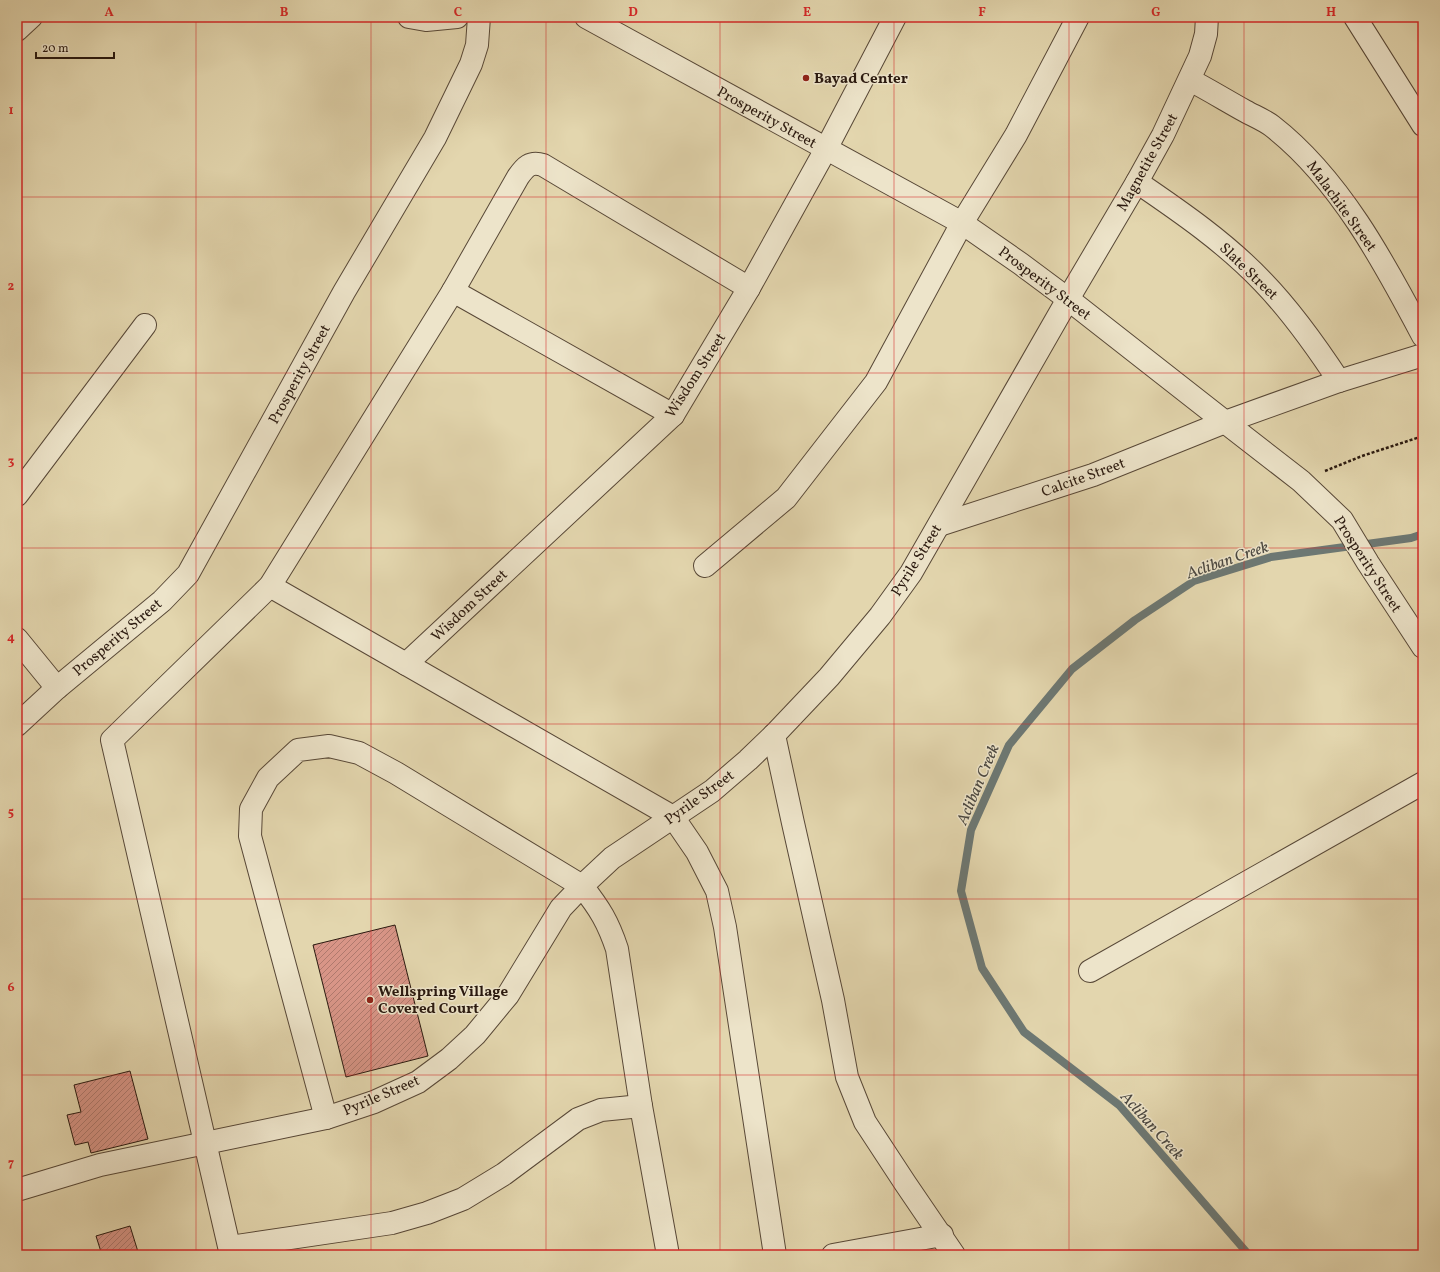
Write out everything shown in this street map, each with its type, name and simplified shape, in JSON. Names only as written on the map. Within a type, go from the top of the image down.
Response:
[{"type":"street","points":[[17,30],[31,17]]},
{"type":"street","points":[[409,17],[426,20],[457,17]]},
{"type":"street","name":"Prosperity Street","points":[[17,725],[57,688],[162,601],[188,574],[344,292],[435,138],[472,64],[480,26],[479,17]]},
{"type":"street","name":"Prosperity Street","points":[[586,17],[962,223],[1068,299],[1301,481],[1342,520],[1368,563],[1423,647]]},
{"type":"street","name":"Wisdom Street","points":[[406,664],[673,415],[749,288],[826,149],[894,17]]},
{"type":"street","points":[[705,566],[786,498],[876,382],[962,223],[1016,135],[1078,17]]},
{"type":"street","name":"Magnetite Street","points":[[1068,299],[1163,135],[1200,56],[1206,34],[1207,17]]},
{"type":"street","points":[[1355,17],[1423,125]]},
{"type":"street","name":"Malachite Street","points":[[1190,80],[1270,125],[1301,150],[1328,181],[1363,231],[1399,291],[1423,336]]},
{"type":"street","points":[[641,1106],[601,1110],[578,1119],[504,1174],[463,1199],[427,1213],[392,1223],[231,1251],[112,740],[270,586],[453,291],[518,177],[523,170],[530,165],[537,163],[543,165],[749,288]]},
{"type":"street","name":"Slate Street","points":[[1137,182],[1189,218],[1226,248],[1263,282],[1295,318],[1339,381]]},
{"type":"street","points":[[453,291],[673,415]]},
{"type":"street","name":"Pyrile Street","points":[[17,1190],[100,1164],[206,1144],[326,1118],[374,1102],[418,1082],[449,1059],[475,1034],[508,995],[561,908],[582,886],[612,858],[712,791],[748,760],[829,678],[880,616],[911,573],[939,526],[1068,299]]},
{"type":"street","points":[[17,495],[145,325]]},
{"type":"street","name":"Calcite Street","points":[[939,526],[1093,475],[1224,422],[1339,381],[1423,355]]},
{"type":"street","points":[[270,586],[673,817],[698,852],[717,891],[725,927],[775,1255]]},
{"type":"street","points":[[17,639],[57,688]]},
{"type":"street","points":[[774,735],[833,1000],[847,1077],[866,1122],[954,1255]]},
{"type":"street","points":[[326,1118],[250,836],[251,809],[268,778],[298,750],[329,746],[359,753],[402,777],[582,886],[599,907],[610,929],[617,949],[641,1106],[668,1255]]},
{"type":"street","points":[[1090,971],[1423,783]]},
{"type":"street","points":[[833,1255],[942,1236]]},
{"type":"path","points":[[1301,481],[1362,456],[1423,436]]},
{"type":"building","name":"Wellspring Village Covered Court","points":[[395,925],[428,1056],[346,1077],[313,945]]},
{"type":"building","points":[[130,1071],[148,1139],[91,1153],[88,1142],[75,1145],[67,1115],[81,1112],[74,1085]]},
{"type":"building","points":[[130,1226],[139,1255],[102,1255],[96,1236]]},
{"type":"waterway","name":"Acliban Creek","points":[[1249,1255],[1119,1105],[1024,1032],[982,968],[961,891],[971,830],[1009,745],[1072,669],[1135,620],[1194,581],[1271,557],[1411,538],[1423,534]]},
{"type":"place","name":"Bayad Center","points":[[806,78]]},
{"type":"place","name":"Wellspring Village Covered Court","points":[[370,1000]]}]
